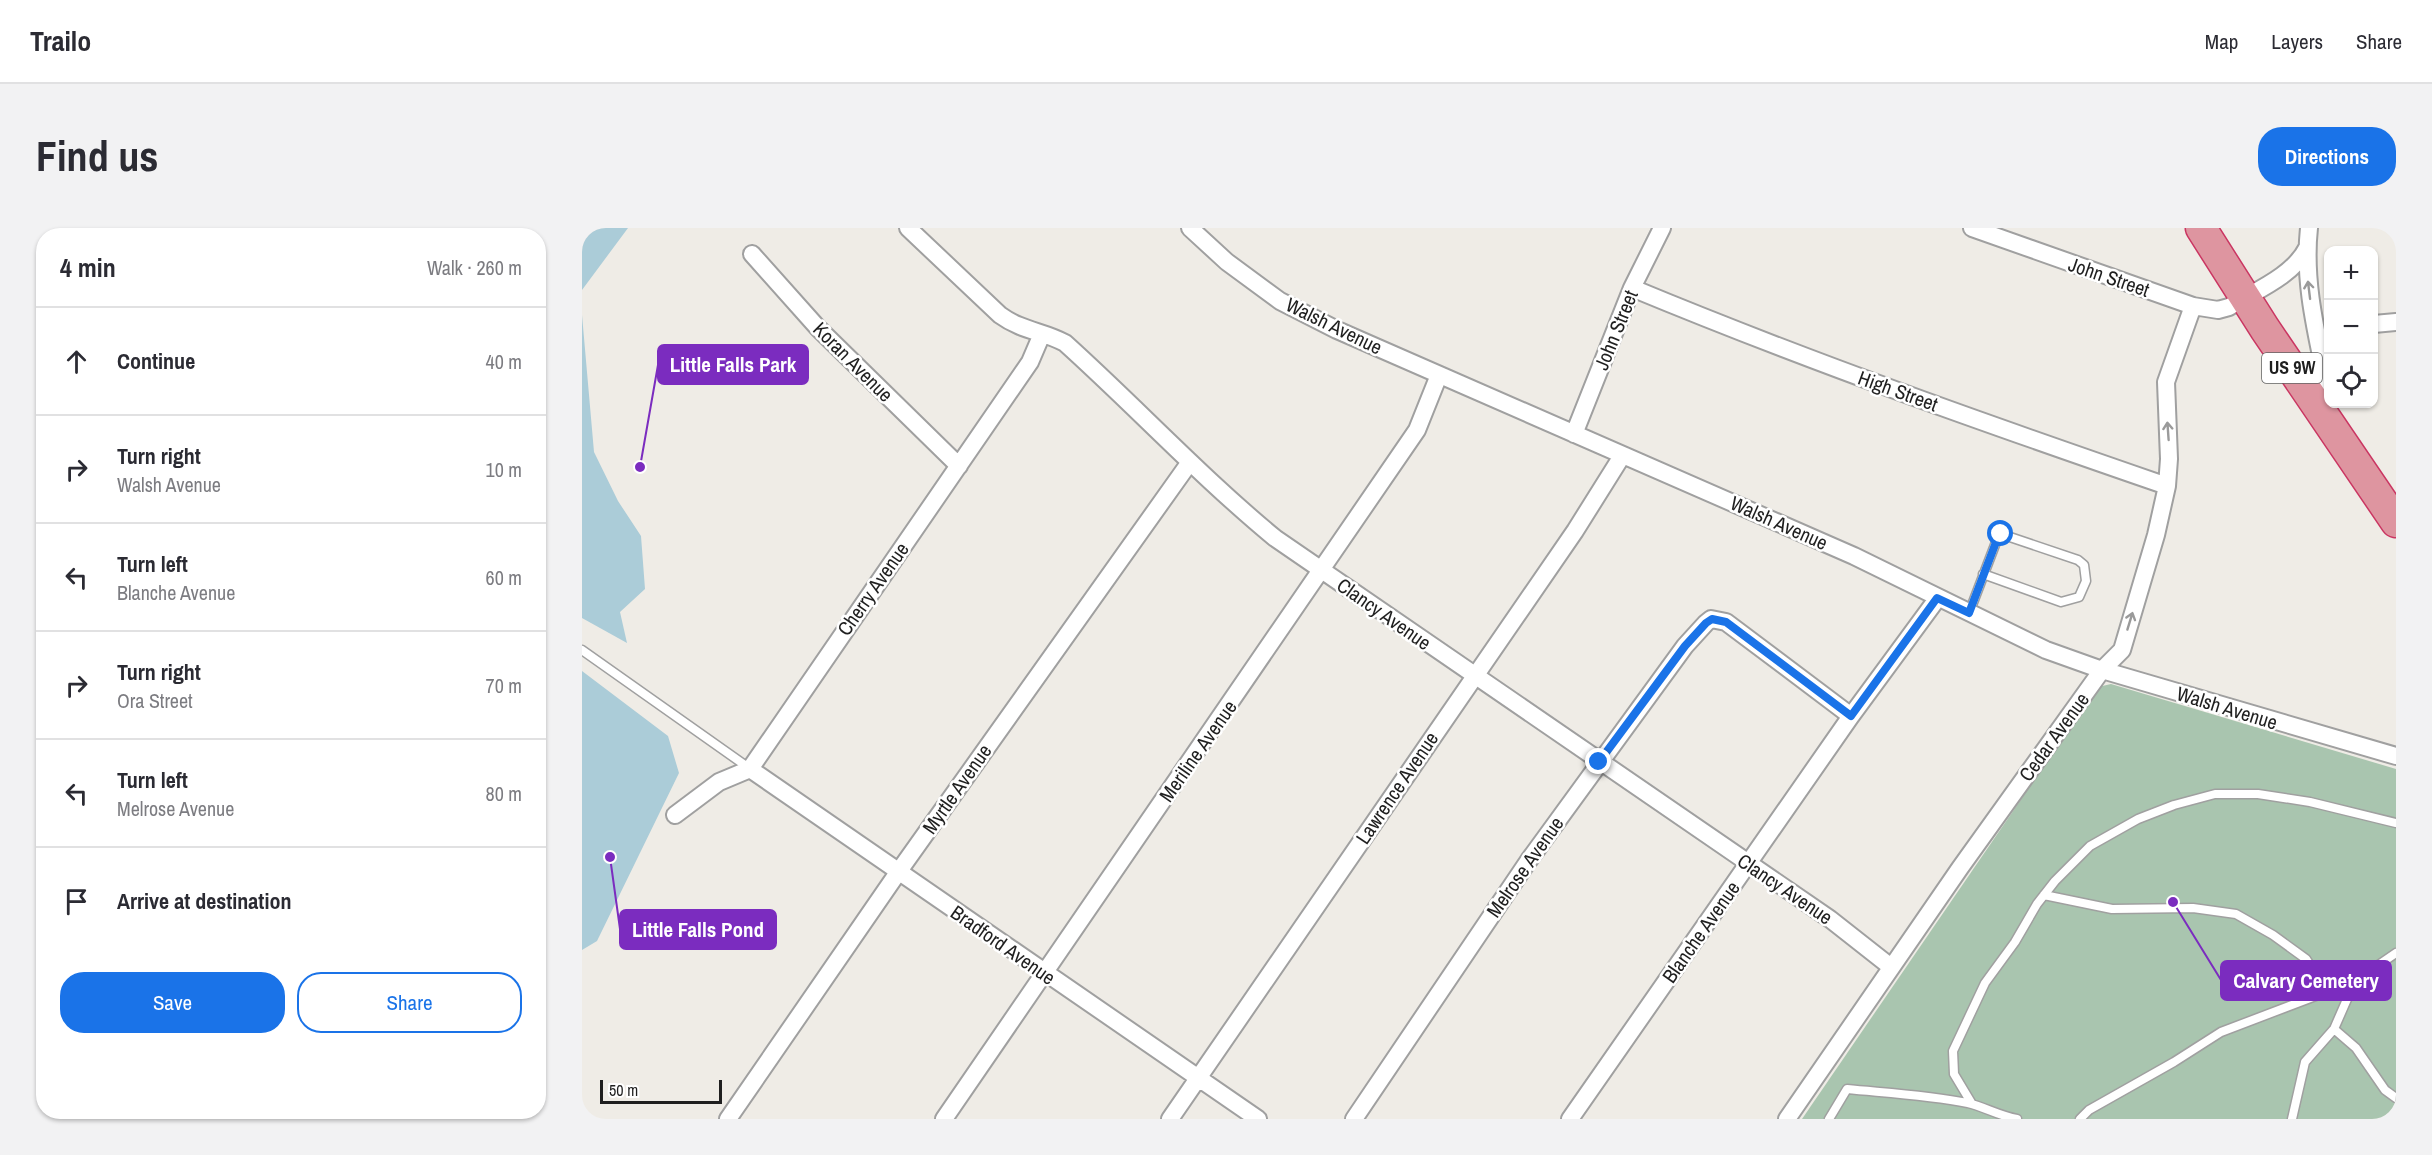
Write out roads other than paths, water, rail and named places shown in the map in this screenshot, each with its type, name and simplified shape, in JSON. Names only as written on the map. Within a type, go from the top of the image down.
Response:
[{"type":"highway","name":"US 9W","points":[[2201,228],[2339,438],[2387,495],[2396,522]]},
{"type":"street","name":"Clancy Avenue","points":[[908,228],[1014,326],[1065,344],[1226,497],[1275,538],[1830,919],[1891,967]]},
{"type":"street","name":"Walsh Avenue","points":[[1190,228],[1227,262],[1280,301],[1337,330],[1844,552],[2046,650],[2102,670],[2396,756]]},
{"type":"street","name":"John Street","points":[[1574,434],[1632,288],[1662,228]]},
{"type":"street","name":"John Street","points":[[1972,228],[2193,306],[2218,310],[2245,298],[2292,268],[2307,249]]},
{"type":"street","points":[[2309,228],[2307,273],[2322,328],[2325,354]]},
{"type":"street","name":"Koran Avenue","points":[[752,254],[818,328],[959,466]]},
{"type":"street","name":"High Street","points":[[1632,288],[1734,331],[1858,377],[2167,486]]},
{"type":"street","name":"Cedar Avenue","points":[[1787,1119],[1891,967],[2102,670],[2122,650],[2156,535],[2167,486],[2169,459],[2166,382],[2193,306]]},
{"type":"street","points":[[2378,324],[2396,322]]},
{"type":"street","name":"Cherry Avenue","points":[[750,769],[1030,362],[1042,334]]},
{"type":"street","name":"Meriline Avenue","points":[[944,1119],[1417,430],[1439,375]]},
{"type":"street","points":[[2333,408],[2339,438]]},
{"type":"street","name":"Lawrence Avenue","points":[[1170,1119],[1575,531],[1622,456]]},
{"type":"street","name":"Myrtle Avenue","points":[[728,1119],[898,871],[1190,462]]},
{"type":"street","name":"Blanche Avenue","points":[[1570,1119],[1851,716],[1937,598]]},
{"type":"street","name":"Melrose Avenue","points":[[1354,1119],[1529,860],[1685,646],[1706,623],[1712,619],[1726,622],[1851,716]]},
{"type":"street","points":[[675,815],[719,782],[750,769]]},
{"type":"street","name":"Bradford Avenue","points":[[750,769],[1258,1119]]},
{"type":"lane","points":[[1969,613],[1983,574],[1998,537],[2004,534],[2078,560],[2084,565],[2086,576],[2079,597],[2066,602],[1983,574]]},
{"type":"lane","points":[[582,650],[750,769]]},
{"type":"lane","points":[[1972,1104],[1954,1074],[1953,1051],[1985,983],[2055,880],[2090,846],[2138,819],[2174,805],[2215,794],[2258,794],[2310,802],[2396,823]]},
{"type":"lane","points":[[2044,895],[2112,909],[2193,908],[2236,914],[2273,935],[2306,959],[2328,992]]},
{"type":"lane","points":[[2080,1119],[2089,1110],[2174,1062],[2221,1032],[2355,981],[2396,953]]},
{"type":"lane","points":[[2292,1119],[2306,1062],[2334,1029],[2355,981]]},
{"type":"lane","points":[[2334,1029],[2356,1048],[2385,1090],[2396,1098]]},
{"type":"lane","points":[[1829,1119],[1847,1089],[1941,1098],[1972,1104],[1986,1111],[2016,1119]]},
{"type":"water","points":[[582,228],[628,228],[582,290]]},
{"type":"water","points":[[582,315],[594,452],[618,501],[641,536],[645,589],[620,612],[627,643],[582,618]]},
{"type":"water","points":[[582,671],[668,736],[679,773],[597,941],[582,950]]},
{"type":"place","name":"Little Falls Park","points":[[640,467]]},
{"type":"place","name":"Little Falls Pond","points":[[610,857]]},
{"type":"place","name":"Calvary Cemetery","points":[[2173,902]]}]
